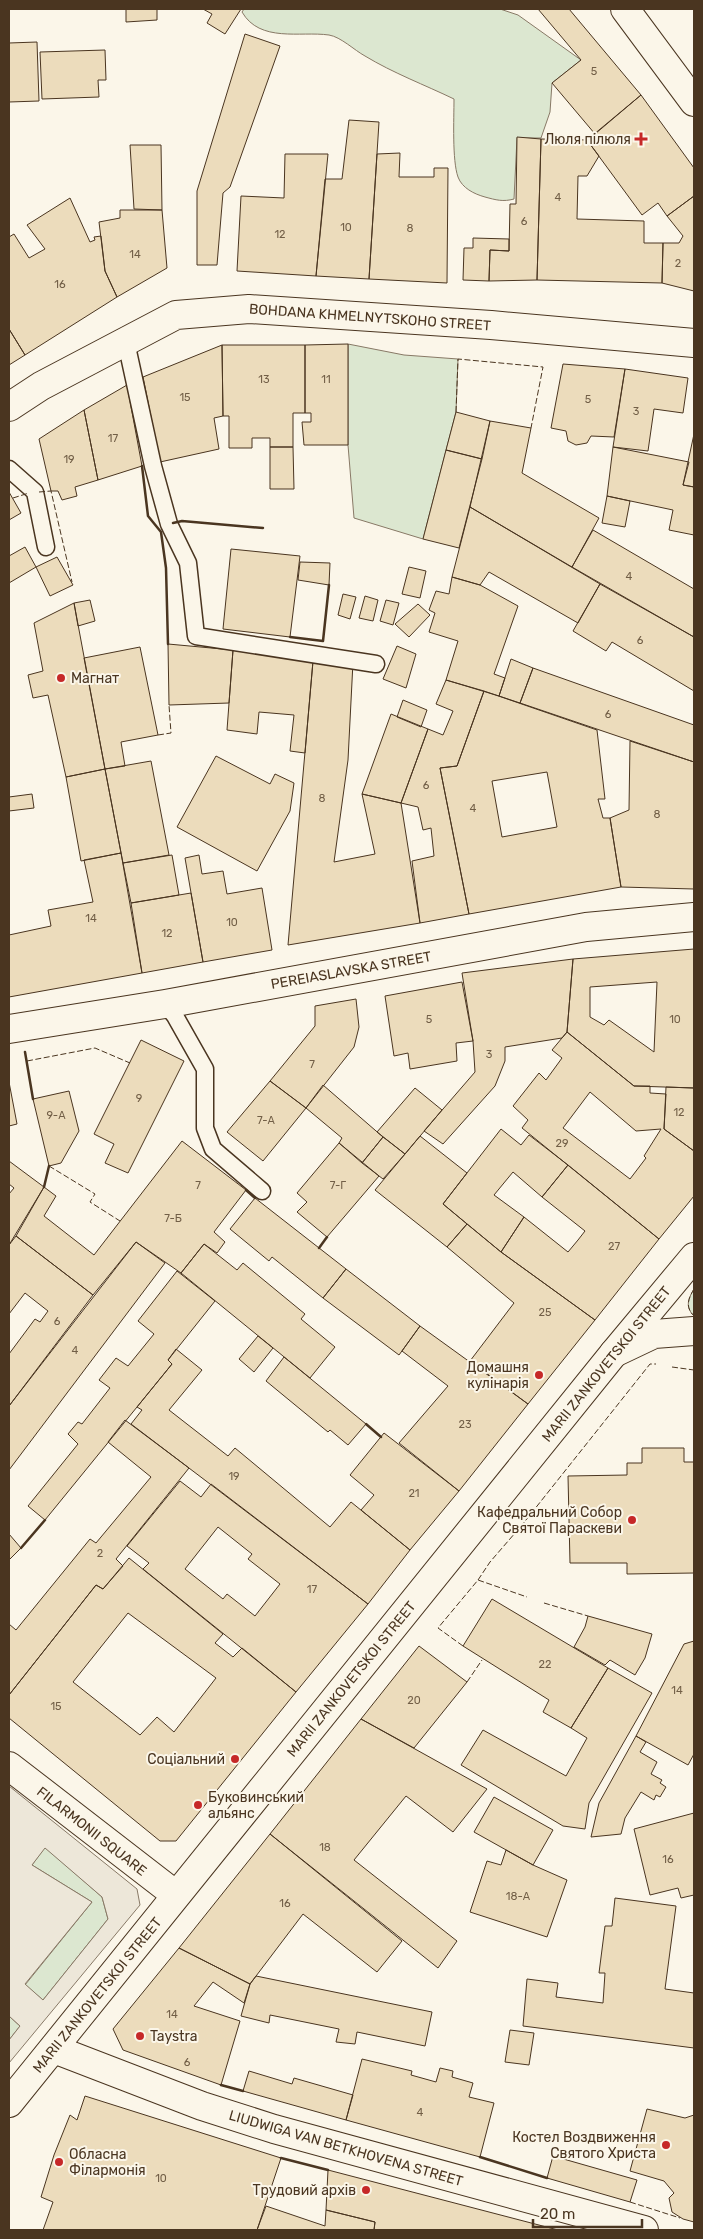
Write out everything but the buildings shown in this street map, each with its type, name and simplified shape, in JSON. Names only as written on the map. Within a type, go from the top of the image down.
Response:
[{"type":"street","points":[[625,9],[690,86]]},
{"type":"street","name":"BOHDANA KHMELNYTSKOHO STREET","points":[[9,407],[41,386],[176,315],[249,308],[491,325],[694,343]]},
{"type":"street","name":"PEREIASLAVSKA STREET","points":[[9,1030],[165,1004],[586,927],[694,917]]},
{"type":"street","name":"MARII ZANKOVETSKOI STREET","points":[[9,2103],[614,1353],[694,1257]]},
{"type":"street","points":[[614,1353],[654,1334],[694,1331]]},
{"type":"street","name":"FILARMONII SQUARE","points":[[9,1766],[176,1896]]},
{"type":"street","name":"LIUDWIGA VAN BETKHOVENA STREET","points":[[54,2048],[202,2106],[265,2126],[644,2230]]},
{"type":"lane","points":[[126,342],[152,466],[169,524],[188,564],[196,636],[376,664]]},
{"type":"lane","points":[[9,469],[35,492],[46,547]]},
{"type":"lane","points":[[165,1004],[205,1069],[205,1128],[213,1149],[262,1192]]},
{"type":"green space","points":[[244,9],[500,9],[518,15],[581,60],[552,83],[550,112],[541,138],[517,138],[514,199],[496,200],[469,190],[458,177],[454,150],[454,99],[387,68],[334,36],[281,34],[259,28],[250,22],[242,12]]},
{"type":"green space","points":[[348,344],[404,355],[458,359],[456,412],[423,539],[354,518],[348,445]]},
{"type":"green space","points":[[694,1289],[694,1316],[689,1309],[688,1303]]},
{"type":"green space","points":[[45,1847],[102,1897],[108,1919],[43,2000],[25,1985],[92,1902],[32,1865]]},
{"type":"green space","points":[[9,2016],[20,2026],[9,2040]]},
{"type":"shaded area","points":[[9,1786],[137,1889],[140,1905],[9,2063],[9,2040],[20,2026],[9,2016]],"holes":[[[45,1848],[102,1897],[108,1919],[43,2000],[25,1984],[92,1902],[32,1865]]]},
{"type":"fence","points":[[456,412],[458,359],[543,367],[531,428]]},
{"type":"fence","points":[[39,492],[51,491],[72,582]]},
{"type":"fence","points":[[13,498],[29,493]]},
{"type":"fence","points":[[158,735],[171,733],[169,705]]},
{"type":"fence","points":[[27,1061],[95,1048],[130,1063]]},
{"type":"fence","points":[[49,1166],[95,1194],[90,1202],[120,1221]]},
{"type":"fence","points":[[694,1289],[688,1303],[689,1309],[694,1316]]},
{"type":"fence","points":[[478,1580],[490,1562],[522,1525],[650,1364],[656,1364]]},
{"type":"fence","points":[[672,1367],[694,1370]]},
{"type":"fence","points":[[463,1646],[438,1628],[478,1580],[527,1597]]},
{"type":"fence","points":[[544,1603],[588,1616]]},
{"type":"fence","points":[[467,1682],[482,1660]]},
{"type":"fence","points":[[630,2202],[680,2218]]},
{"type":"wall","points":[[142,466],[148,516],[161,532],[166,568],[168,644]]},
{"type":"wall","points":[[173,523],[182,521],[263,528]]},
{"type":"wall","points":[[290,637],[323,641],[329,585]]},
{"type":"wall","points":[[25,1052],[33,1099]]},
{"type":"wall","points":[[44,1187],[49,1166]]},
{"type":"wall","points":[[246,1190],[255,1198]]},
{"type":"wall","points":[[319,1248],[327,1237]]},
{"type":"wall","points":[[366,1424],[381,1437]]},
{"type":"wall","points":[[21,1548],[45,1520]]},
{"type":"wall","points":[[221,2085],[243,2091]]},
{"type":"wall","points":[[480,2157],[547,2178]]},
{"type":"wall","points":[[281,2158],[328,2170]]},
{"type":"place","name":"Люля пілюля","points":[[641,139]]},
{"type":"place","name":"Магнат","points":[[61,678]]},
{"type":"place","name":"Домашня кулінарія","points":[[539,1375]]},
{"type":"place","name":"Кафедральний Собор Святої Параскеви","points":[[632,1520]]},
{"type":"place","name":"Соціальний","points":[[235,1759]]},
{"type":"place","name":"Буковинський альянс","points":[[198,1805]]},
{"type":"place","name":"Taystra","points":[[140,2036]]},
{"type":"place","name":"Костел Воздвиження Святого Христа","points":[[666,2145]]},
{"type":"place","name":"Обласна Філармонія","points":[[59,2162]]},
{"type":"place","name":"Трудовий архів","points":[[366,2190]]}]
